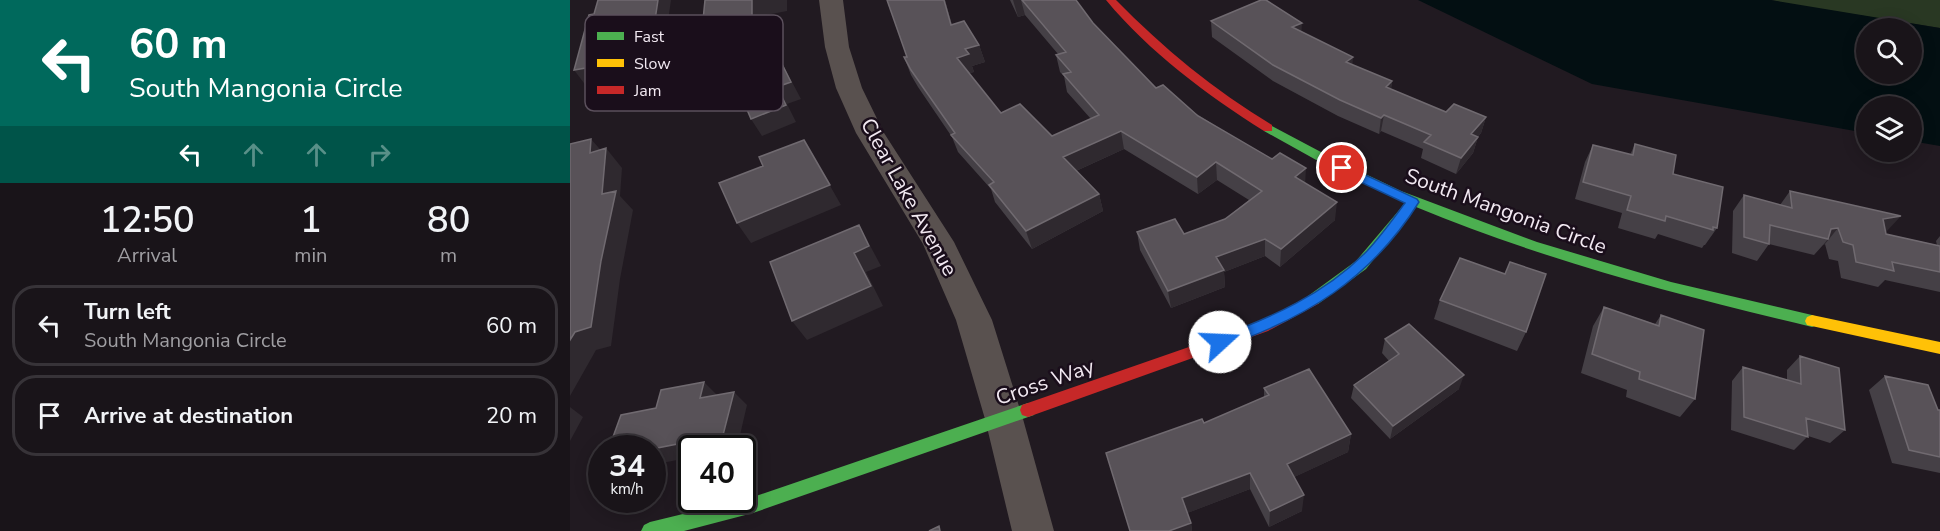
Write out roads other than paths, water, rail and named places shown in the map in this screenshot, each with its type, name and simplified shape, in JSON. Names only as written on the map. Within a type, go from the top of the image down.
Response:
[{"type":"street","name":"Clear Lake Avenue","points":[[831,0],[837,47],[849,88],[870,133],[938,242],[974,320],[1034,531]]},
{"type":"street","name":"South Mangonia Circle","points":[[1111,0],[1138,30],[1172,61],[1214,93],[1324,160],[1413,202],[1536,249],[1652,284],[1940,348]]},
{"type":"street","name":"Cross Way","points":[[650,531],[753,505],[1263,327],[1306,306],[1343,280],[1373,254],[1413,202]]}]
